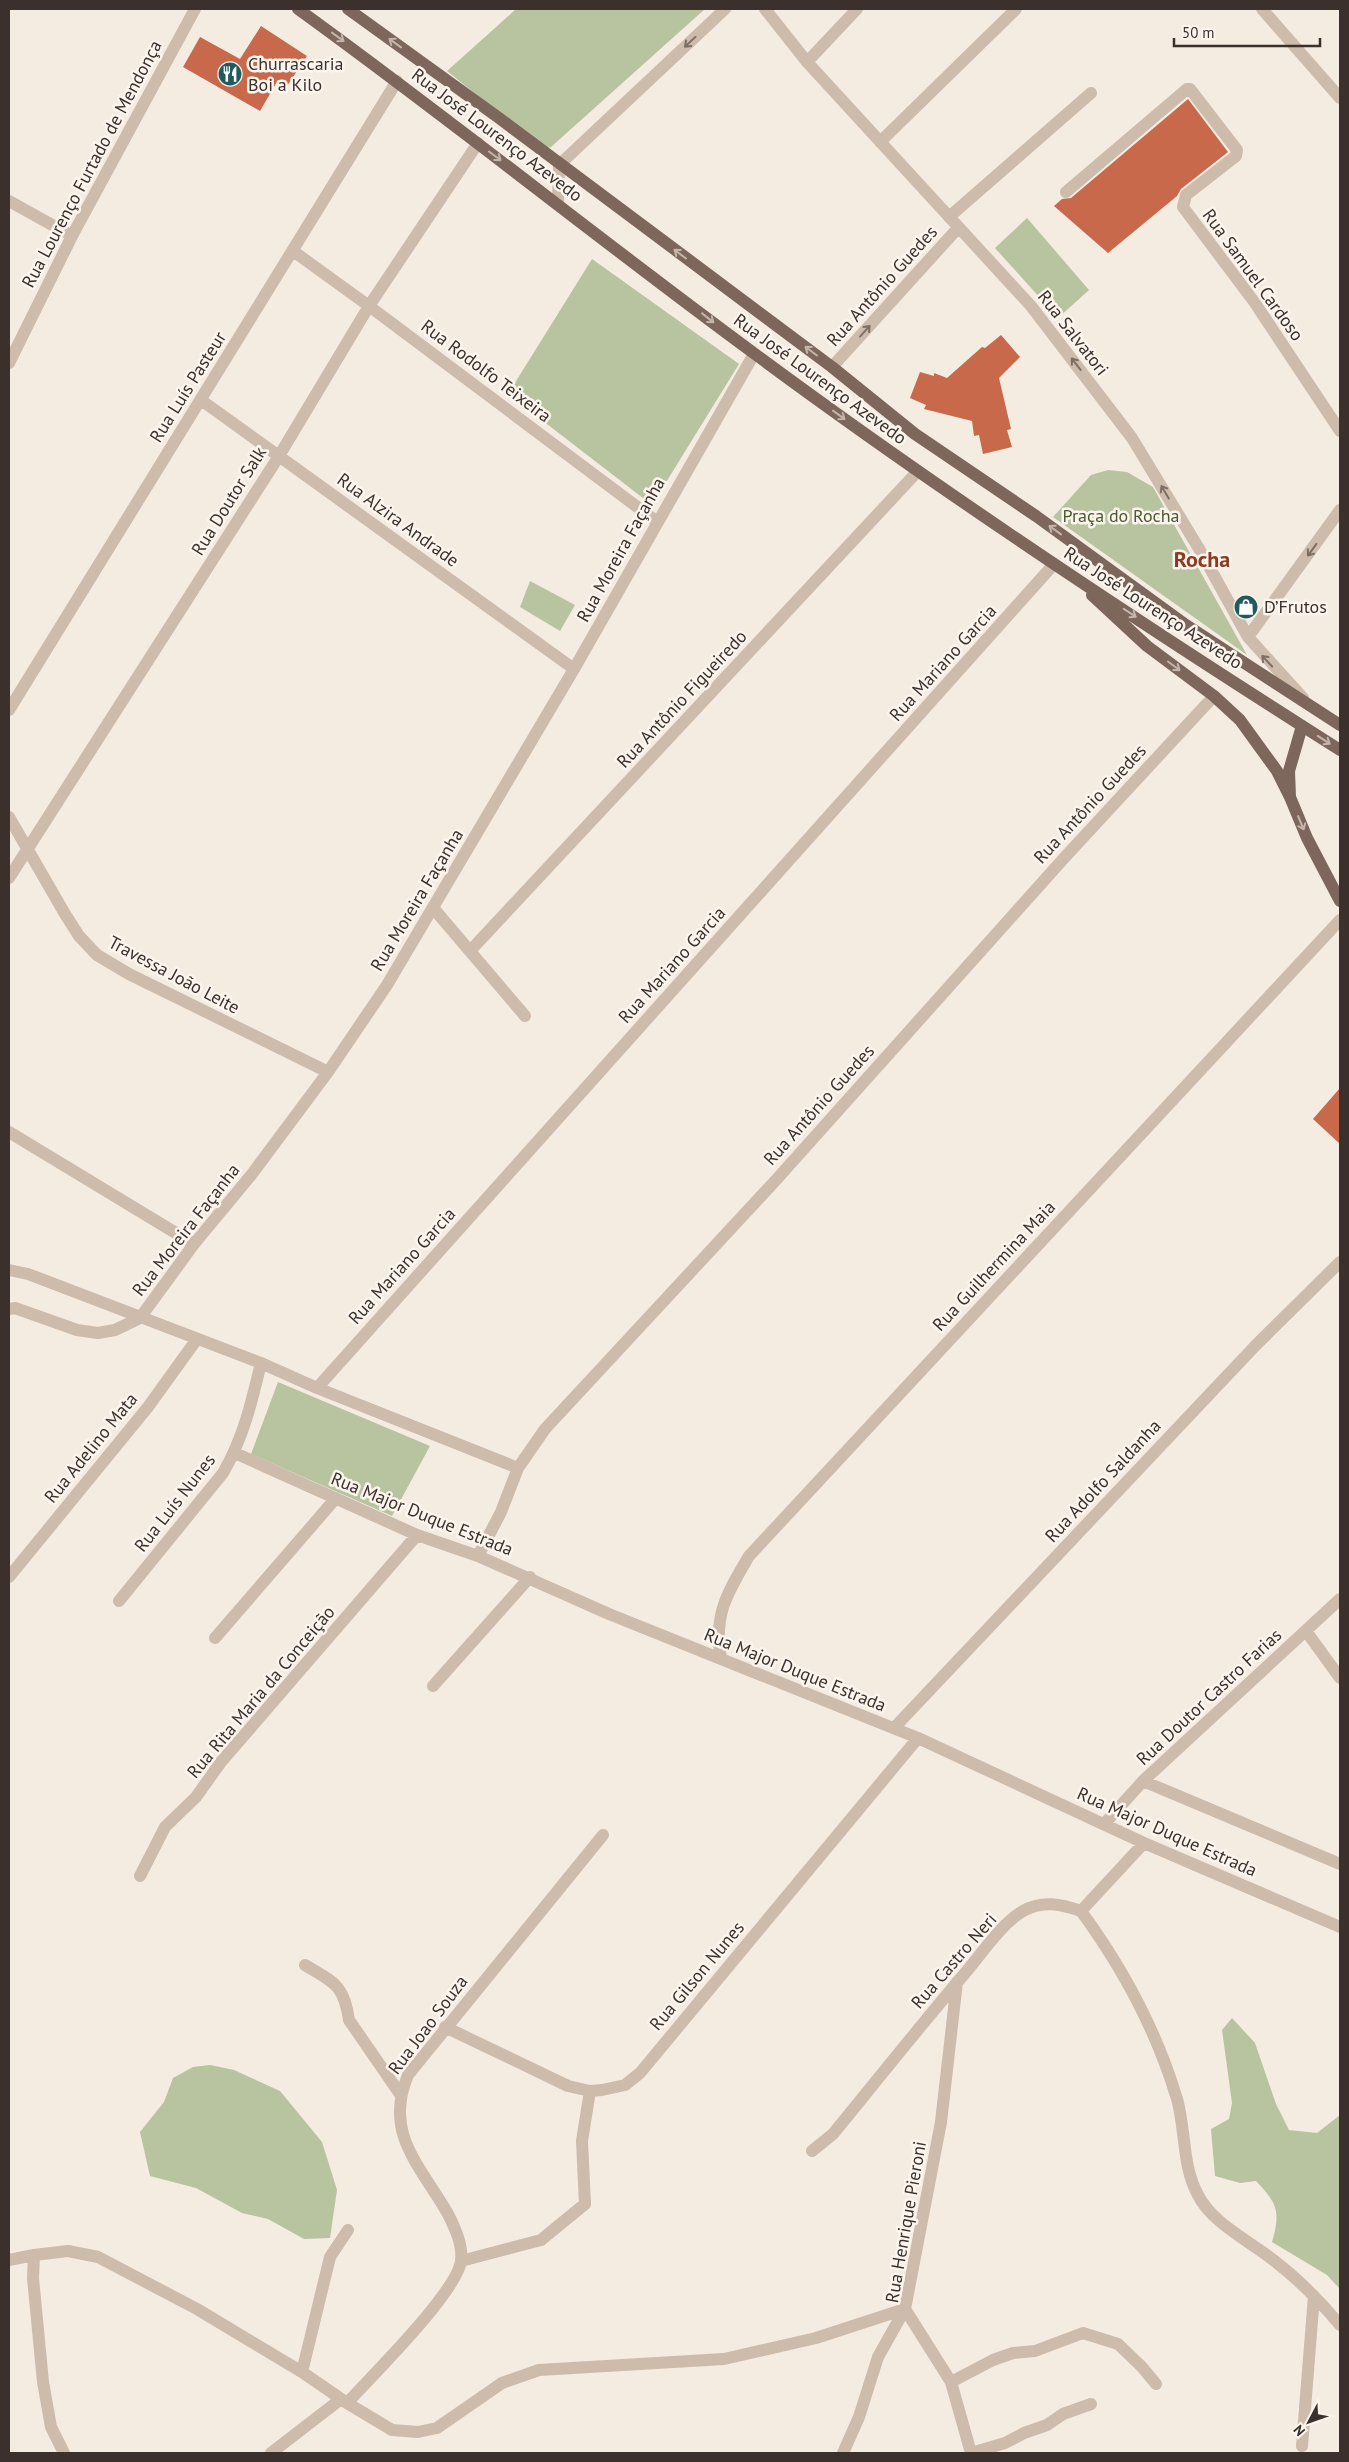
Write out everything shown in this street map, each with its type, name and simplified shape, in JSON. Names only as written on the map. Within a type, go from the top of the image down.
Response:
[{"type":"main road","name":"Rua José Lourenço Azevedo","points":[[298,9],[478,142],[754,354],[918,471],[1054,564],[1340,750]]},
{"type":"main road","name":"Rua José Lourenço Azevedo","points":[[348,9],[832,367],[915,434],[1036,516],[1186,625],[1340,725]]},
{"type":"main road","points":[[1073,576],[1147,646],[1214,696],[1240,720],[1277,770],[1307,838],[1340,901]]},
{"type":"main road","points":[[1290,797],[1289,771],[1302,726]]},
{"type":"street","name":"Rua Lourenço Furtado de Mendonça","points":[[9,363],[72,236],[195,9]]},
{"type":"street","points":[[558,204],[559,165],[726,9]]},
{"type":"street","name":"Rua Salvatori","points":[[765,9],[807,62],[1031,306],[1132,438],[1201,552],[1248,637],[1313,709]]},
{"type":"street","points":[[807,62],[857,9]]},
{"type":"street","points":[[880,142],[1016,9]]},
{"type":"street","points":[[1262,9],[1339,93]]},
{"type":"street","name":"Rua Luís Pasteur","points":[[9,710],[397,81]]},
{"type":"street","name":"Rua Samuel Cardoso","points":[[1066,192],[1187,89],[1190,89],[1238,150],[1236,156],[1186,196],[1183,208],[1256,303],[1340,431]]},
{"type":"street","points":[[949,217],[1090,93]]},
{"type":"street","name":"Rua Doutor Salk","points":[[9,878],[279,456],[370,306],[478,142]]},
{"type":"street","points":[[9,201],[72,236]]},
{"type":"street","name":"Rua Antônio Guedes","points":[[832,367],[958,228]]},
{"type":"street","name":"Rua Rodolfo Teixeira","points":[[293,251],[370,306],[656,521]]},
{"type":"street","name":"Rua Moreira Façanha","points":[[9,1309],[15,1308],[77,1330],[98,1333],[115,1330],[140,1318],[194,1244],[252,1174],[328,1072],[387,985],[434,909],[574,669],[656,521],[754,354]]},
{"type":"street","name":"Rua Alzira Andrade","points":[[201,400],[574,669]]},
{"type":"street","name":"Rua Antônio Figueiredo","points":[[470,950],[918,471]]},
{"type":"street","points":[[1248,637],[1340,510]]},
{"type":"street","name":"Rua Mariano Garcia","points":[[316,1388],[1054,564]]},
{"type":"street","name":"Rua Antônio Guedes","points":[[478,1556],[501,1512],[518,1468],[545,1429],[776,1180],[1065,857],[1214,696]]},
{"type":"street","name":"Travessa João Leite","points":[[9,817],[80,936],[97,955],[129,974],[328,1072]]},
{"type":"street","points":[[434,909],[525,1016]]},
{"type":"street","name":"Rua Guilhermina Maia","points":[[721,1658],[717,1636],[726,1596],[749,1556],[1340,920]]},
{"type":"street","points":[[9,1132],[194,1244]]},
{"type":"street","name":"Rua Adolfo Saldanha","points":[[894,1728],[1256,1345],[1340,1262]]},
{"type":"street","points":[[9,1270],[28,1274],[197,1338],[261,1363],[316,1388],[518,1468]]},
{"type":"street","name":"Rua Adelino Mata","points":[[9,1577],[148,1407],[197,1338]]},
{"type":"street","name":"Rua Luís Nunes","points":[[119,1601],[213,1486],[235,1453],[252,1405],[261,1363]]},
{"type":"street","name":"Rua Major Duque Estrada","points":[[235,1453],[417,1535],[478,1556],[530,1577],[609,1614],[918,1738],[1144,1843],[1340,1926]]},
{"type":"street","points":[[214,1638],[336,1498]]},
{"type":"street","name":"Rua Rita Maria da Conceição","points":[[140,1876],[164,1827],[196,1797],[221,1762],[417,1535]]},
{"type":"street","points":[[433,1686],[530,1577]]},
{"type":"street","name":"Rua Doutor Castro Farias","points":[[1104,1823],[1143,1781],[1340,1599]]},
{"type":"street","points":[[1306,1631],[1340,1678]]},
{"type":"street","name":"Rua Gilson Nunes","points":[[445,2027],[568,2086],[590,2090],[624,2086],[640,2073],[918,1738]]},
{"type":"street","points":[[1143,1781],[1340,1864]]},
{"type":"street","name":"Rua Joao Souza","points":[[461,2261],[457,2231],[437,2195],[408,2152],[399,2118],[400,2094],[408,2076],[445,2027],[604,1835]]},
{"type":"street","points":[[1144,1843],[1081,1911],[1102,1939],[1155,2038],[1177,2100],[1188,2171],[1198,2196],[1216,2217],[1274,2260],[1314,2296],[1340,2325]]},
{"type":"street","name":"Rua Castro Neri","points":[[812,2151],[833,2134],[957,1982],[998,1934],[1021,1911],[1036,1904],[1059,1904],[1081,1911]]},
{"type":"street","points":[[305,1965],[336,1984],[346,2006],[348,2020],[400,2094]]},
{"type":"street","name":"Rua Henrique Pieroni","points":[[957,1982],[941,2122],[906,2309],[951,2382],[971,2453]]},
{"type":"street","points":[[272,2453],[344,2401],[432,2309],[452,2282],[461,2261],[541,2240],[585,2204],[582,2141],[590,2090]]},
{"type":"street","points":[[302,2372],[330,2257],[348,2230]]},
{"type":"street","points":[[9,2260],[68,2251],[98,2258],[197,2309],[302,2372],[344,2401],[392,2430],[418,2432],[437,2428],[502,2382],[539,2370],[724,2360],[816,2338],[906,2309]]},
{"type":"street","points":[[34,2255],[33,2278],[43,2382],[51,2427],[64,2453]]},
{"type":"street","points":[[1302,2446],[1314,2296]]},
{"type":"street","points":[[843,2453],[859,2417],[878,2357],[906,2309]]},
{"type":"street","points":[[951,2382],[1014,2353],[1035,2351],[1083,2333],[1106,2342],[1118,2344],[1142,2367],[1156,2384]]},
{"type":"street","points":[[971,2453],[1005,2443],[1024,2432],[1047,2425],[1063,2414],[1091,2404]]},
{"type":"green space","points":[[516,9],[705,9],[551,147],[544,149],[447,71]]},
{"type":"green space","points":[[1027,218],[1089,290],[1058,318],[995,248]]},
{"type":"green space","points":[[592,259],[739,364],[652,505],[508,394]]},
{"type":"green space","name":"Praça do Rocha","points":[[1108,470],[1127,472],[1153,487],[1247,655],[1053,517],[1091,475]]},
{"type":"green space","points":[[530,581],[575,605],[560,631],[520,607]]},
{"type":"green space","points":[[278,1382],[430,1446],[392,1516],[251,1454]]},
{"type":"green space","points":[[1232,2018],[1255,2043],[1276,2104],[1289,2130],[1317,2133],[1340,2115],[1340,2289],[1327,2275],[1272,2242],[1276,2222],[1275,2208],[1269,2195],[1256,2181],[1240,2183],[1215,2176],[1211,2129],[1229,2119],[1232,2103],[1222,2030]]},
{"type":"green space","points":[[210,2065],[234,2070],[280,2091],[322,2142],[337,2190],[330,2238],[304,2239],[268,2219],[242,2213],[196,2188],[150,2176],[140,2132],[164,2102],[173,2078],[193,2067]]},
{"type":"building","points":[[261,26],[307,56],[287,86],[278,80],[260,111],[183,67],[200,37],[240,59]]},
{"type":"building","points":[[1188,99],[1228,152],[1181,189],[1177,196],[1108,253],[1054,206],[1062,199],[1071,198]]},
{"type":"building","points":[[1001,335],[1020,357],[999,378],[1011,429],[1007,430],[1012,447],[983,454],[979,435],[974,436],[972,421],[924,409],[926,405],[910,398],[920,372],[934,376],[934,373],[947,378],[982,347],[985,348]]},
{"type":"building","points":[[1340,1088],[1340,1144],[1313,1119]]},
{"type":"place","name":"Churrascaria Boi a Kilo","points":[[230,74]]},
{"type":"place","name":"D’Frutos","points":[[1246,607]]},
{"type":"district","name":"Rocha","points":[[1202,559]]}]
